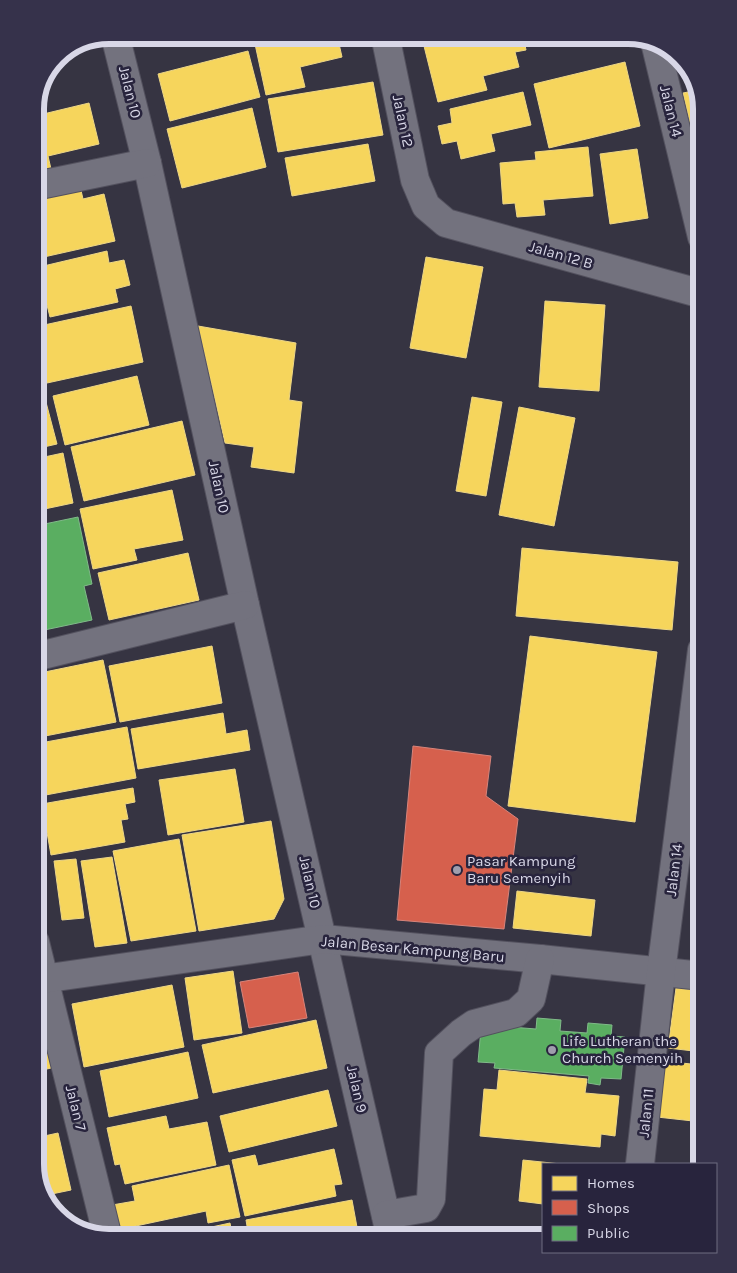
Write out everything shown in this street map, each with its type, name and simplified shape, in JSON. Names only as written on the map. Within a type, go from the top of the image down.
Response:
[{"type":"street","name":"Jalan 10","points":[[117,44],[147,163],[245,605],[323,939]]},
{"type":"street","name":"Jalan 12","points":[[387,44],[415,180],[426,206]]},
{"type":"street","name":"Jalan 14","points":[[656,50],[693,200]]},
{"type":"street","points":[[44,184],[147,163]]},
{"type":"street","name":"Jalan 12 B","points":[[426,206],[446,223],[693,292]]},
{"type":"street","points":[[44,655],[245,605]]},
{"type":"street","name":"Jalan 14","points":[[661,972],[693,721]]},
{"type":"street","name":"Jalan Besar Kampung Baru","points":[[44,979],[323,939],[693,975]]},
{"type":"street","name":"Jalan 9","points":[[323,939],[388,1226]]},
{"type":"street","points":[[388,1226],[426,1208],[431,1198],[439,1053],[474,1024],[516,1013],[531,1000],[540,959]]},
{"type":"street","name":"Jalan 11","points":[[640,1163],[661,972]]},
{"type":"street","name":"Jalan 7","points":[[44,999],[106,1229]]},
{"type":"building: Homes","points":[[255,44],[339,44],[342,57],[300,67],[305,87],[266,95]]},
{"type":"building: Homes","points":[[432,44],[525,44],[526,50],[515,52],[519,67],[483,76],[487,90],[438,102],[424,46]]},
{"type":"building: Homes","points":[[248,51],[260,97],[170,121],[158,74]]},
{"type":"building: Homes","points":[[625,62],[640,126],[549,148],[534,84]]},
{"type":"building: Homes","points":[[373,82],[383,135],[278,152],[268,99]]},
{"type":"building: Homes","points":[[691,91],[693,100],[693,136],[683,93]]},
{"type":"building: Homes","points":[[523,92],[531,125],[491,134],[495,151],[461,159],[457,141],[442,144],[438,126],[452,123],[450,109]]},
{"type":"building: Homes","points":[[89,103],[99,144],[48,156],[51,169],[44,170],[44,114]]},
{"type":"building: Homes","points":[[252,108],[266,167],[182,188],[167,129]]},
{"type":"building: Homes","points":[[368,144],[375,181],[292,196],[285,158]]},
{"type":"building: Homes","points":[[588,147],[593,196],[543,200],[545,215],[517,217],[515,203],[503,204],[500,163],[536,160],[535,152]]},
{"type":"building: Homes","points":[[637,149],[648,218],[610,224],[600,154]]},
{"type":"building: Homes","points":[[80,186],[83,199],[104,194],[115,241],[44,257],[44,195]]},
{"type":"building: Homes","points":[[107,251],[109,263],[124,260],[130,285],[115,289],[118,302],[50,317],[44,297],[44,266]]},
{"type":"building: Homes","points":[[426,257],[483,267],[466,358],[410,348]]},
{"type":"building: Homes","points":[[545,301],[605,305],[599,391],[539,387]]},
{"type":"building: Homes","points":[[131,306],[143,362],[47,383],[44,369],[44,325]]},
{"type":"building: Homes","points":[[198,326],[296,343],[289,400],[302,402],[294,473],[251,467],[254,447],[225,443]]},
{"type":"building: Homes","points":[[137,376],[149,425],[65,445],[53,396]]},
{"type":"building: Homes","points":[[44,395],[57,444],[44,447]]},
{"type":"building: Homes","points":[[472,397],[502,402],[486,496],[456,491]]},
{"type":"building: Homes","points":[[519,407],[575,418],[554,526],[499,515]]},
{"type":"building: Homes","points":[[182,421],[195,475],[84,501],[71,447]]},
{"type":"building: Homes","points":[[63,453],[73,503],[44,509],[44,457]]},
{"type":"building: Homes","points":[[172,490],[183,540],[134,549],[137,560],[93,569],[80,509]]},
{"type":"building: Homes","points":[[522,548],[678,562],[672,630],[516,616]]},
{"type":"building: Homes","points":[[188,553],[199,600],[109,620],[98,573]]},
{"type":"building: Homes","points":[[530,636],[657,652],[635,822],[508,806]]},
{"type":"building: Homes","points":[[212,646],[222,703],[120,722],[109,666]]},
{"type":"building: Homes","points":[[103,660],[116,722],[44,736],[44,672]]},
{"type":"building: Homes","points":[[223,713],[226,734],[247,730],[250,750],[138,769],[131,729]]},
{"type":"building: Homes","points":[[127,727],[136,778],[44,795],[44,742]]},
{"type":"building: Homes","points":[[235,769],[244,822],[168,835],[159,780]]},
{"type":"building: Homes","points":[[133,788],[135,802],[125,804],[128,819],[121,820],[125,842],[51,855],[44,815],[44,804]]},
{"type":"building: Homes","points":[[271,821],[284,899],[274,919],[199,931],[182,835]]},
{"type":"building: Homes","points":[[179,839],[196,931],[131,941],[113,851]]},
{"type":"building: Homes","points":[[112,857],[127,943],[95,947],[81,861]]},
{"type":"building: Homes","points":[[76,859],[84,918],[62,920],[54,861]]},
{"type":"building: Homes","points":[[517,891],[595,900],[591,936],[513,928]]},
{"type":"building: Homes","points":[[233,971],[242,1033],[194,1040],[185,978]]},
{"type":"building: Homes","points":[[172,985],[184,1047],[84,1067],[72,1004]]},
{"type":"building: Homes","points":[[676,988],[693,990],[693,1051],[668,1048]]},
{"type":"building: Homes","points":[[316,1020],[327,1068],[213,1093],[202,1045]]},
{"type":"building: Homes","points":[[44,1032],[51,1068],[44,1070]]},
{"type":"building: Homes","points":[[188,1052],[198,1098],[109,1117],[100,1071]]},
{"type":"building: Homes","points":[[664,1061],[691,1064],[690,1071],[693,1072],[693,1121],[657,1117]]},
{"type":"building: Homes","points":[[499,1070],[587,1079],[585,1093],[619,1096],[615,1136],[601,1134],[600,1147],[480,1136],[484,1089],[497,1090]]},
{"type":"building: Homes","points":[[328,1090],[337,1126],[229,1152],[220,1116]]},
{"type":"building: Homes","points":[[166,1116],[169,1129],[207,1122],[216,1165],[125,1184],[120,1164],[115,1165],[107,1128]]},
{"type":"building: Homes","points":[[58,1133],[71,1190],[50,1193],[44,1173],[44,1136]]},
{"type":"building: Homes","points":[[334,1149],[342,1184],[334,1185],[336,1196],[245,1216],[232,1160],[255,1155],[258,1166]]},
{"type":"building: Homes","points":[[523,1160],[552,1163],[542,1163],[542,1204],[519,1201]]},
{"type":"building: Homes","points":[[229,1165],[240,1217],[208,1223],[206,1211],[117,1229],[112,1205],[135,1201],[132,1186]]},
{"type":"building: Homes","points":[[352,1200],[357,1229],[248,1229],[246,1220]]},
{"type":"building: Homes","points":[[230,1223],[231,1229],[202,1229]]},
{"type":"building: Shops","name":"Pasar Kampung Baru Semenyih","points":[[413,746],[491,756],[486,796],[518,819],[504,929],[397,920]]},
{"type":"building: Shops","points":[[298,972],[307,1018],[249,1028],[240,982]]},
{"type":"building: Public","points":[[78,517],[92,584],[84,586],[92,620],[44,630],[44,524]]},
{"type":"building: Public","name":"Life Lutheran the Church Semenyih","points":[[537,1018],[561,1020],[560,1031],[587,1033],[588,1023],[612,1025],[611,1036],[625,1037],[621,1079],[601,1078],[600,1085],[588,1083],[589,1076],[494,1068],[495,1063],[478,1062],[481,1029],[498,1026],[536,1029]]},
{"type":"place","name":"Pasar Kampung Baru Semenyih","points":[[457,870]]},
{"type":"place","name":"Life Lutheran the Church Semenyih","points":[[552,1050]]}]
